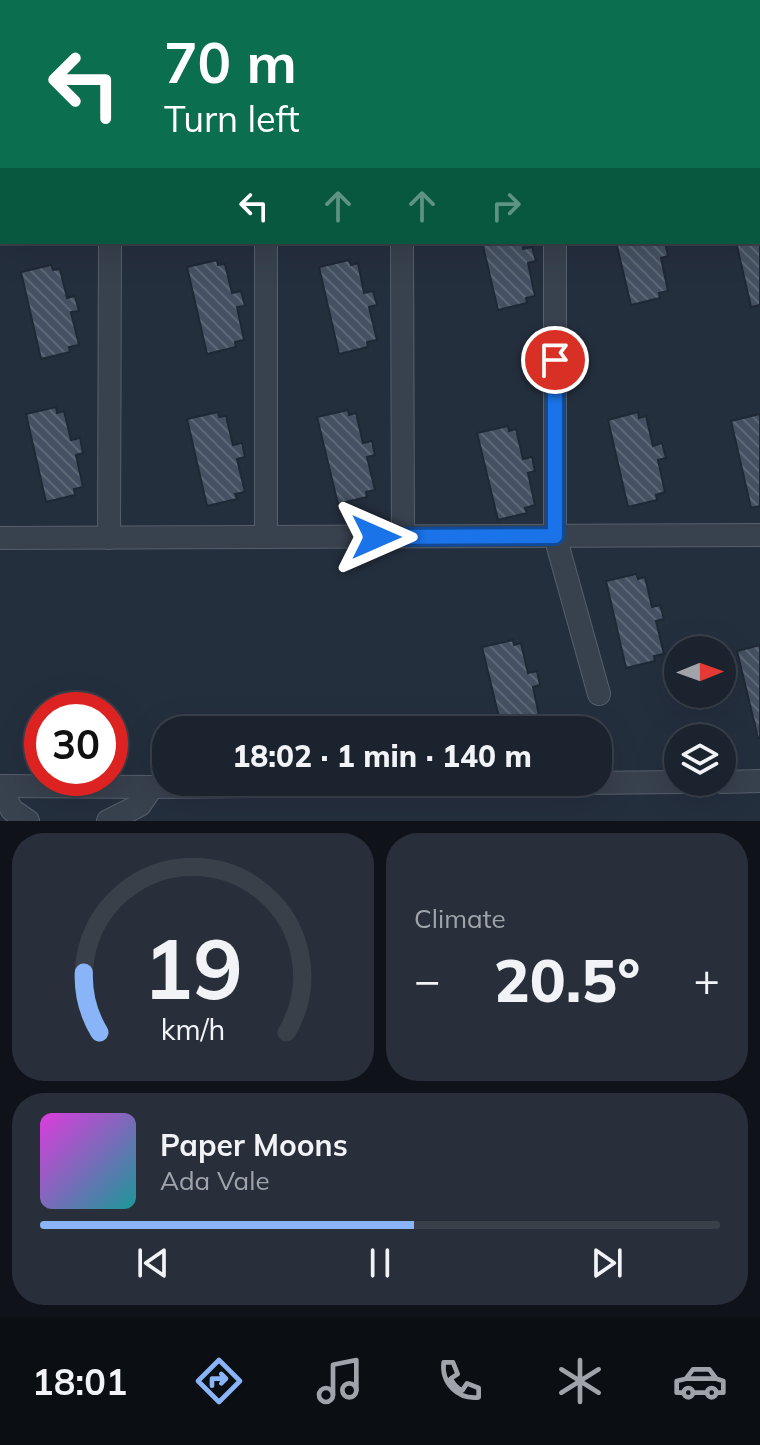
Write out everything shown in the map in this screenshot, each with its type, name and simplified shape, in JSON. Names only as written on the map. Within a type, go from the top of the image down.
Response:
[{"type":"street","points":[[109,538],[110,244]]},
{"type":"street","points":[[266,244],[266,537]]},
{"type":"street","points":[[402,244],[403,536]]},
{"type":"street","points":[[555,244],[555,536],[599,694]]},
{"type":"street","points":[[0,538],[760,535]]},
{"type":"street","points":[[736,782],[760,781]]},
{"type":"street","points":[[612,783],[664,782]]},
{"type":"street","points":[[28,821],[12,810],[0,788],[152,787]]},
{"type":"street","points":[[108,821],[140,805],[152,787]]},
{"type":"building","points":[[482,244],[522,244],[523,249],[532,247],[536,261],[528,263],[535,296],[526,298],[527,303],[498,310]]},
{"type":"building","points":[[616,244],[665,244],[668,256],[661,258],[668,291],[659,293],[660,298],[631,305]]},
{"type":"building","points":[[736,244],[760,244],[760,305],[751,307]]},
{"type":"building","points":[[217,260],[218,265],[225,264],[232,293],[241,291],[245,306],[237,307],[244,340],[235,342],[236,347],[207,354],[187,267]]},
{"type":"building","points":[[349,260],[351,265],[358,263],[364,293],[373,291],[377,305],[369,307],[377,340],[367,342],[368,347],[339,354],[319,267]]},
{"type":"building","points":[[51,265],[53,270],[60,269],[67,298],[75,296],[79,311],[71,312],[79,345],[69,347],[70,352],[41,359],[21,272]]},
{"type":"building","points":[[56,407],[57,413],[64,411],[71,440],[80,438],[83,453],[76,455],[83,487],[74,489],[75,495],[46,502],[26,414]]},
{"type":"building","points":[[348,410],[349,415],[356,413],[363,443],[372,441],[375,455],[367,457],[375,490],[366,492],[367,497],[338,504],[317,417]]},
{"type":"building","points":[[218,412],[219,417],[226,416],[233,445],[242,443],[245,457],[237,459],[245,492],[235,494],[237,499],[207,506],[187,419]]},
{"type":"building","points":[[638,412],[639,418],[646,416],[653,446],[662,443],[666,458],[658,460],[665,492],[656,495],[657,500],[628,507],[608,420]]},
{"type":"building","points":[[760,414],[760,506],[751,508],[731,421]]},
{"type":"building","points":[[508,426],[509,431],[516,429],[523,459],[532,457],[535,471],[528,473],[535,505],[525,508],[527,513],[498,520],[477,433]]},
{"type":"building","points":[[636,574],[638,579],[645,577],[652,607],[660,605],[664,619],[656,621],[664,654],[654,656],[655,661],[626,668],[606,581]]},
{"type":"building","points":[[513,640],[514,645],[521,643],[528,673],[537,671],[540,685],[533,687],[539,716],[499,716],[482,647]]},
{"type":"building","points":[[760,645],[760,738],[758,738],[737,651]]},
{"type":"route","points":[[376,537],[555,536],[555,360]]}]
